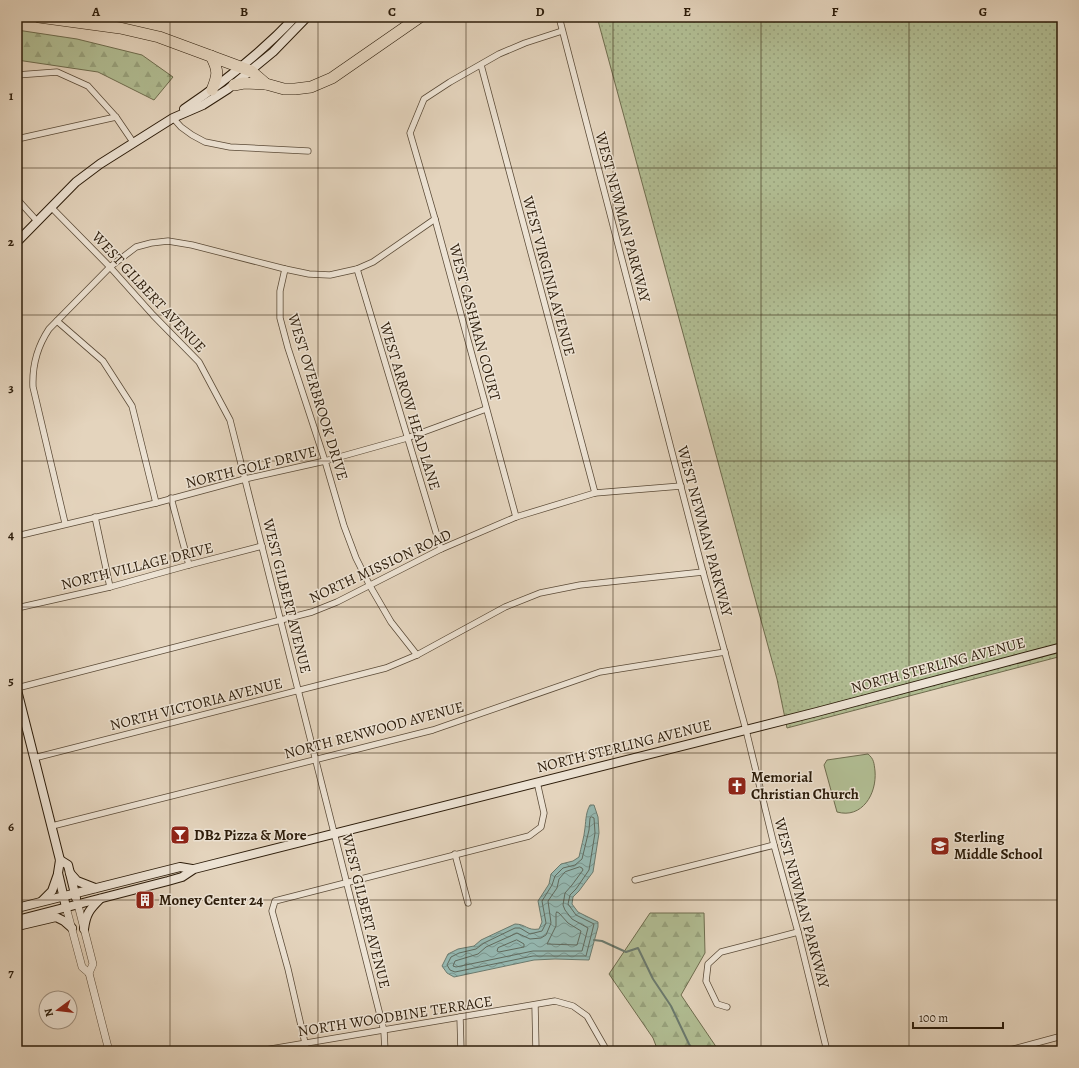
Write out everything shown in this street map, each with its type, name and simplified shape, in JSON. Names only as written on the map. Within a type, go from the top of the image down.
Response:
[{"type":"highway","points":[[39,17],[105,25],[160,37],[246,69],[266,84]]},
{"type":"highway","points":[[234,85],[244,83],[266,84],[284,89],[311,87],[327,81],[420,17]]},
{"type":"highway","points":[[211,56],[218,73],[212,90]]},
{"type":"main road","points":[[173,118],[202,105],[234,85],[246,69],[295,17]]},
{"type":"main road","points":[[17,242],[76,182],[133,142],[173,118],[212,90],[277,48],[307,17]]},
{"type":"main road","name":"NORTH STERLING AVENUE","points":[[17,908],[180,867],[192,869],[746,730],[1062,647]]},
{"type":"main road","points":[[17,689],[20,718],[34,758],[60,860],[58,873],[52,891],[40,902]]},
{"type":"main road","points":[[60,860],[68,865],[78,905]]},
{"type":"main road","name":"NORTH STERLING AVENUE","points":[[17,920],[182,877],[192,869]]},
{"type":"main road","points":[[58,873],[66,908]]},
{"type":"main road","points":[[70,873],[77,881],[95,888]]},
{"type":"main road","points":[[84,929],[89,910],[100,899]]},
{"type":"main road","points":[[17,924],[22,925],[56,916],[72,928]]},
{"type":"street","name":"WEST NEWMAN PARKWAY","points":[[559,17],[703,572],[746,730],[827,1051]]},
{"type":"street","points":[[481,65],[499,54],[525,43],[562,32]]},
{"type":"street","name":"WEST CASHMAN COURT","points":[[481,65],[450,82],[424,99],[410,133],[516,517]]},
{"type":"street","name":"WEST VIRGINIA AVENUE","points":[[481,65],[595,493]]},
{"type":"street","points":[[17,75],[57,72],[88,86],[116,117],[133,142]]},
{"type":"street","points":[[17,140],[116,117]]},
{"type":"street","points":[[173,118],[181,127],[205,142],[230,147],[308,151]]},
{"type":"street","points":[[17,199],[37,221]]},
{"type":"street","name":"WEST GILBERT AVENUE","points":[[51,207],[110,267],[153,315],[199,362],[230,420],[282,620],[298,690],[384,1030],[384,1051]]},
{"type":"street","points":[[65,523],[33,386],[36,354],[49,329],[110,267],[136,247],[168,241],[192,245],[285,269],[309,274],[330,275],[357,269],[373,262],[435,220]]},
{"type":"street","name":"WEST OVERBROOK DRIVE","points":[[285,269],[280,291],[280,318],[344,526],[356,558],[370,586],[391,622],[418,655]]},
{"type":"street","name":"WEST ARROW HEAD LANE","points":[[357,269],[441,549]]},
{"type":"street","points":[[57,321],[103,361],[132,406],[156,503]]},
{"type":"street","name":"NORTH GOLF DRIVE","points":[[17,536],[65,523],[156,503],[245,479],[325,461],[407,438],[486,409]]},
{"type":"street","name":"NORTH MISSION ROAD","points":[[17,689],[312,612],[370,586],[441,549],[516,517],[595,493],[681,486]]},
{"type":"street","points":[[172,498],[189,564]]},
{"type":"street","points":[[95,517],[110,587]]},
{"type":"street","name":"NORTH VILLAGE DRIVE","points":[[17,608],[110,587],[189,564],[262,546]]},
{"type":"street","name":"NORTH VICTORIA AVENUE","points":[[34,758],[386,668],[418,655],[505,607],[540,593],[580,585],[703,572]]},
{"type":"street","name":"NORTH RENWOOD AVENUE","points":[[52,826],[433,730],[600,672],[725,652]]},
{"type":"street","points":[[306,1051],[288,969],[272,911],[275,900],[529,836],[541,827],[544,813],[537,782]]},
{"type":"street","points":[[635,880],[774,845]]},
{"type":"street","points":[[455,854],[468,903]]},
{"type":"street","points":[[78,905],[93,964],[89,973]]},
{"type":"street","points":[[66,908],[82,966],[89,973],[109,1051]]},
{"type":"street","points":[[727,1007],[717,1004],[706,981],[708,964],[721,952],[798,932]]},
{"type":"street","name":"NORTH WOODBINE TERRACE","points":[[259,1051],[554,1001],[573,1006],[587,1016],[607,1051]]},
{"type":"street","points":[[535,1005],[536,1051]]},
{"type":"street","points":[[460,1017],[461,1051]]},
{"type":"street","points":[[1006,1051],[1062,1036]]},
{"type":"green space","points":[[597,17],[1062,17],[1062,656],[787,728],[777,679]]},
{"type":"green space","points":[[17,30],[77,39],[142,55],[173,77],[154,100],[98,72],[17,60]]},
{"type":"green space","points":[[868,754],[873,761],[875,771],[875,780],[870,796],[861,808],[854,812],[837,812],[824,765],[827,760]]},
{"type":"green space","points":[[650,913],[704,913],[705,953],[681,995],[719,1051],[658,1051],[653,1038],[609,974]]},
{"type":"water","points":[[590,805],[594,805],[598,817],[599,833],[593,872],[573,897],[572,904],[578,912],[598,922],[589,960],[534,960],[454,977],[447,973],[442,966],[448,954],[458,949],[474,946],[481,940],[515,924],[532,929],[539,929],[542,922],[538,901],[549,884],[551,874],[561,864],[573,861],[579,857],[587,813]]},
{"type":"waterway","points":[[594,940],[602,941],[626,952],[638,948],[653,979],[671,1006],[689,1044],[694,1051]]},
{"type":"place","name":"Memorial Christian Church","points":[[737,786]]},
{"type":"place","name":"DB2 Pizza & More","points":[[180,835]]},
{"type":"place","name":"Sterling Middle School","points":[[940,846]]},
{"type":"place","name":"Money Center 24","points":[[145,900]]}]
